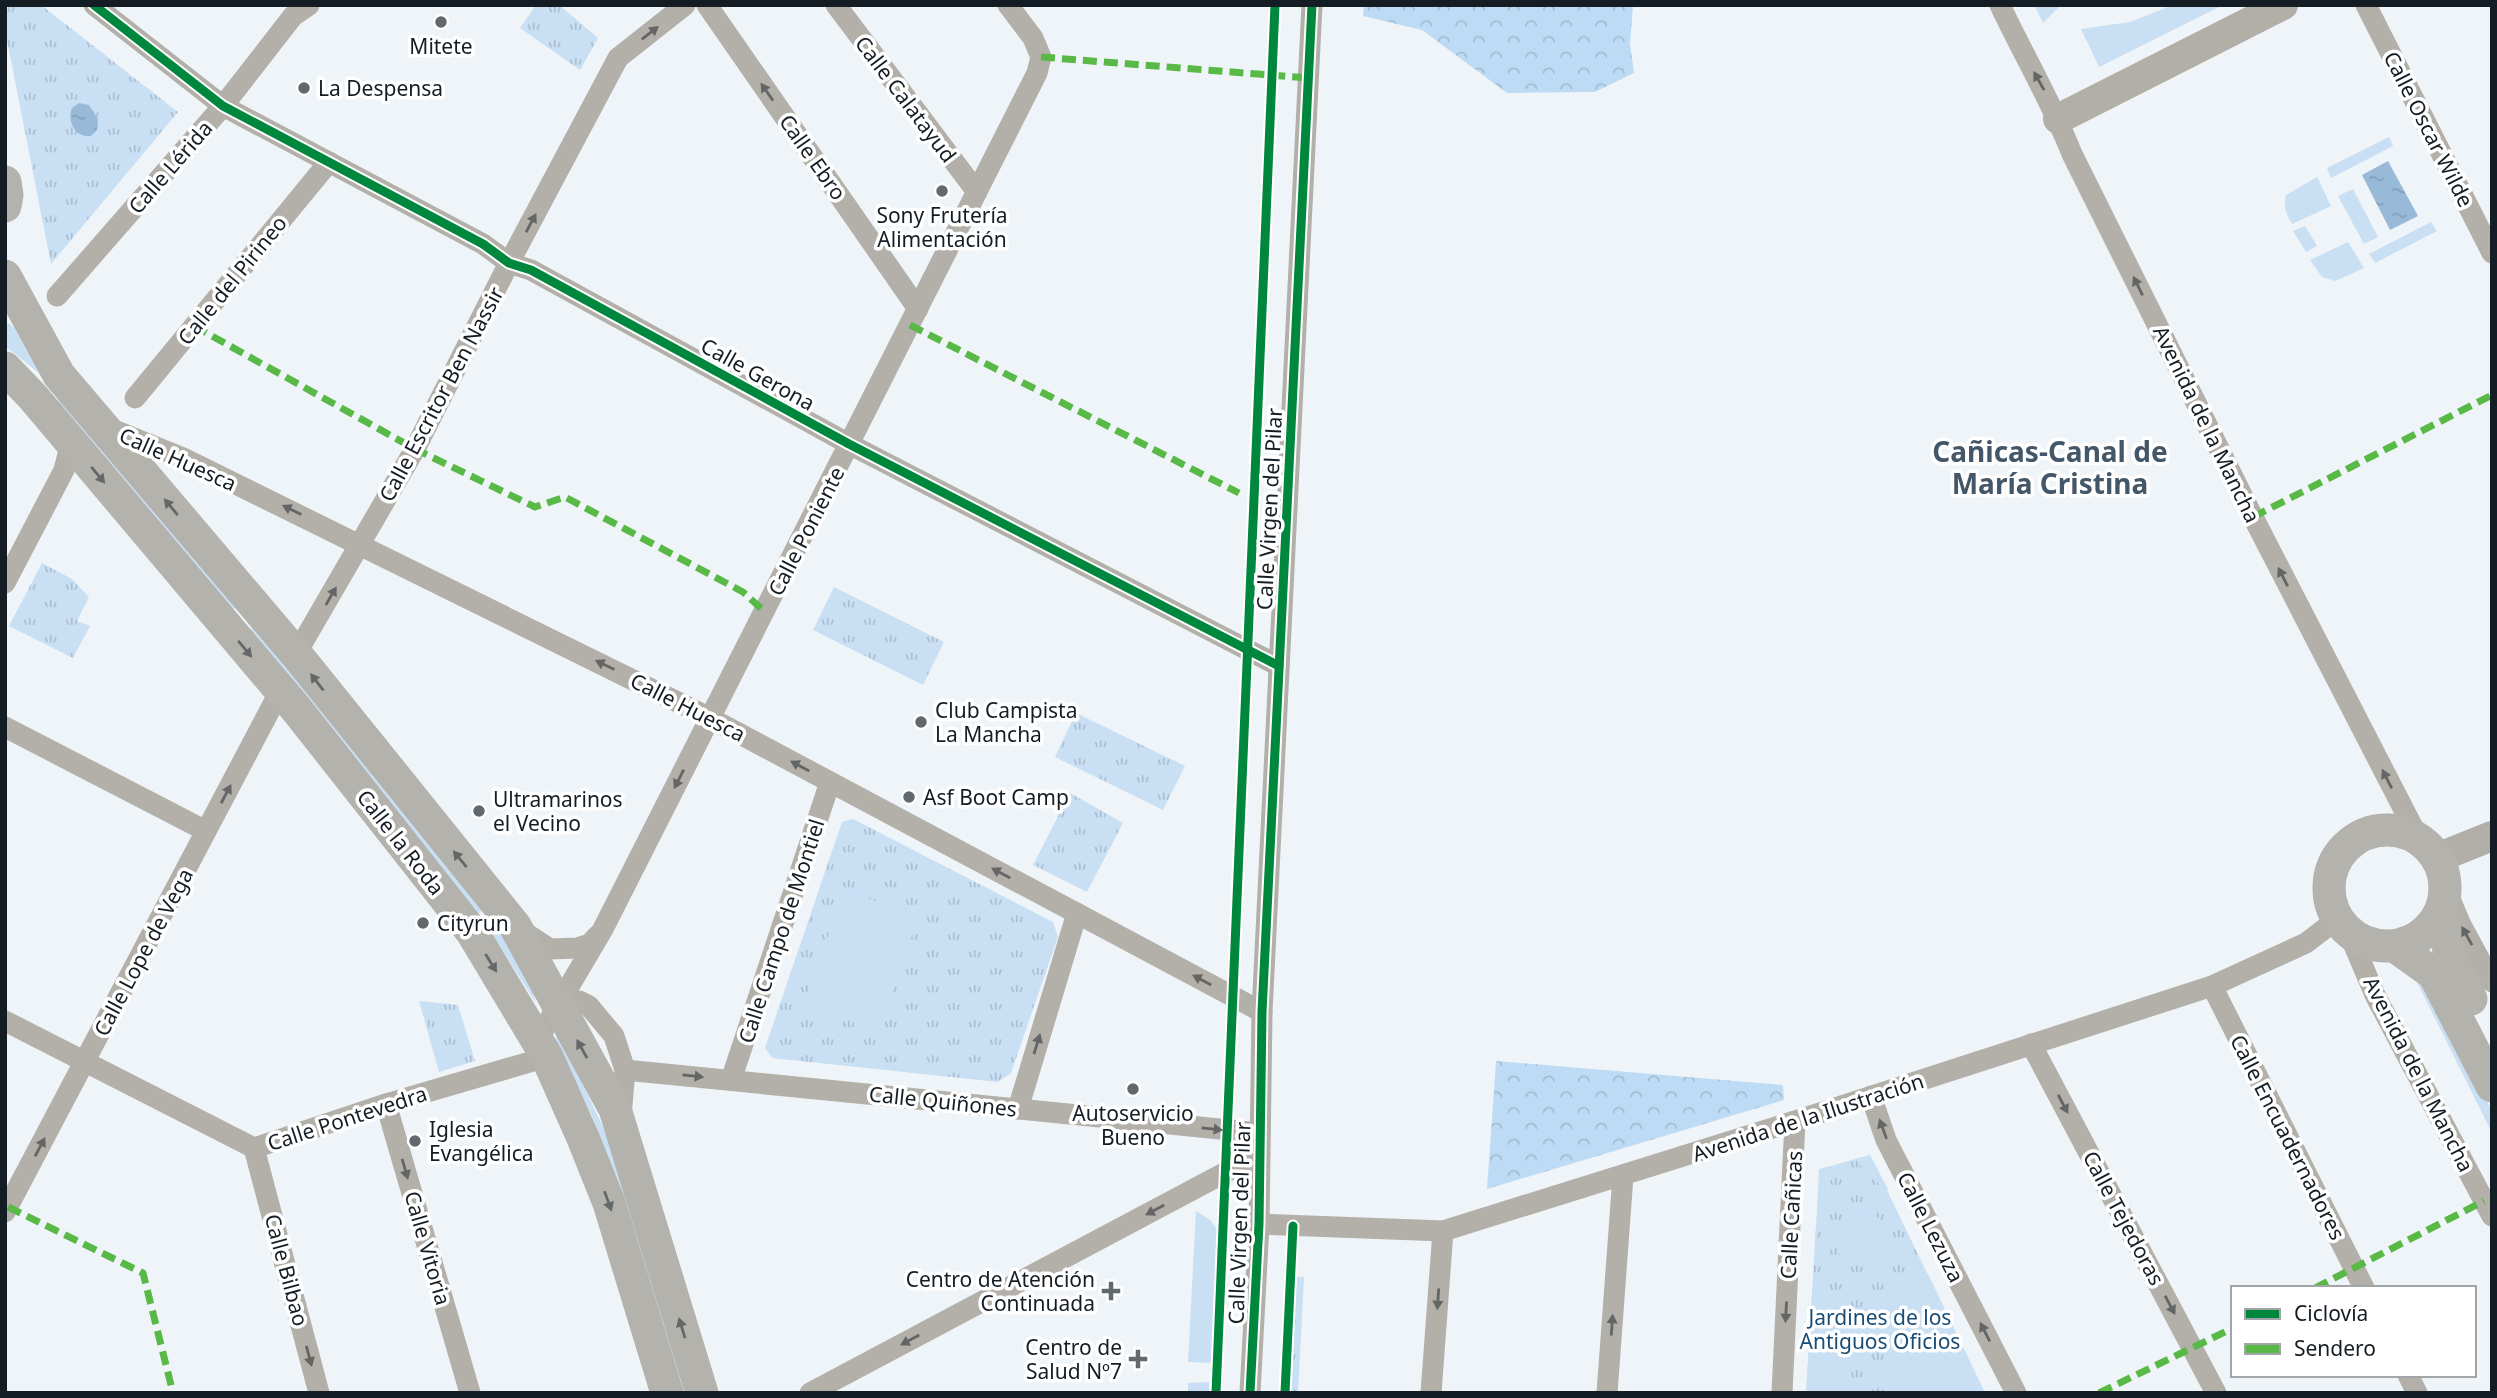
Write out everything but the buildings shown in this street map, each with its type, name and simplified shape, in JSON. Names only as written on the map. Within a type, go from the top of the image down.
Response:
[{"type":"main road","points":[[5,182],[5,206]]},
{"type":"main road","name":"Calle la Roda","points":[[5,276],[59,375],[296,654],[515,926],[615,1109],[702,1393]]},
{"type":"main road","name":"Calle la Roda","points":[[5,368],[19,391],[71,443],[280,691],[464,922],[539,1053],[583,1138],[609,1203],[667,1393]]},
{"type":"main road","points":[[2443,902],[2429,929],[2414,941],[2396,947],[2367,944],[2342,925],[2330,904],[2328,880],[2337,858],[2353,841],[2374,831],[2398,830],[2428,849],[2444,877],[2443,902],[2452,962],[2492,1039]]},
{"type":"main road","name":"Avenida de la Mancha","points":[[2396,947],[2434,974],[2492,1086]]},
{"type":"street","name":"Calle Gerona","points":[[94,5],[223,106],[483,244],[509,263],[531,270],[849,444],[1279,666]]},
{"type":"street","name":"Calle Lérida","points":[[57,296],[223,106],[293,16],[309,5]]},
{"type":"street","name":"Calle Escritor Ben Nassir","points":[[296,654],[420,440],[509,263],[618,58],[685,5]]},
{"type":"street","name":"Calle Ebro","points":[[707,5],[918,309]]},
{"type":"street","name":"Calle Calatayud","points":[[836,5],[977,192]]},
{"type":"street","name":"Calle Poniente","points":[[539,1053],[558,1003],[603,929],[1037,73],[1041,57],[1033,38],[1008,5]]},
{"type":"street","name":"Calle Virgen del Pilar","points":[[1250,1393],[1259,1224],[1262,1012],[1312,5]]},
{"type":"street","name":"Avenida de la Mancha","points":[[2000,5],[2249,509],[2428,849]]},
{"type":"street","points":[[2058,119],[2283,5]]},
{"type":"street","name":"Calle Oscar Wilde","points":[[2366,5],[2492,253]]},
{"type":"street","name":"Calle del Pirineo","points":[[135,398],[329,162]]},
{"type":"street","name":"Calle Huesca","points":[[102,426],[183,458],[710,718],[1262,1012]]},
{"type":"street","points":[[5,583],[64,470],[71,443]]},
{"type":"street","name":"Calle Lope de Vega","points":[[6,1208],[280,691]]},
{"type":"street","points":[[5,727],[206,831]]},
{"type":"street","name":"Calle Campo de Montiel","points":[[731,1080],[831,782]]},
{"type":"street","points":[[2428,849],[2492,836]]},
{"type":"street","points":[[2443,902],[2460,923],[2492,982]]},
{"type":"street","points":[[1018,1109],[1077,913]]},
{"type":"street","name":"Avenida de la Mancha","points":[[2342,925],[2375,995],[2492,1216]]},
{"type":"street","name":"Avenida de la Ilustración","points":[[1259,1224],[1443,1231],[1623,1176],[2212,986],[2342,925]]},
{"type":"street","name":"Calle Poniente","points":[[515,926],[550,949],[577,948],[590,944],[603,929]]},
{"type":"street","name":"Calle Encuadernadores","points":[[2212,986],[2363,1286]]},
{"type":"street","points":[[558,1003],[579,1001],[589,1006],[614,1036],[625,1070],[621,1128]]},
{"type":"street","name":"Calle Pontevedra","points":[[5,1021],[254,1148],[539,1053]]},
{"type":"street","name":"Calle Tejedoras","points":[[2031,1044],[2216,1393]]},
{"type":"street","name":"Calle Quiñones","points":[[625,1070],[1260,1133]]},
{"type":"street","name":"Calle Lezuza","points":[[1871,1096],[1886,1140],[2017,1393]]},
{"type":"street","name":"Calle Vitoria","points":[[386,1104],[470,1393]]},
{"type":"street","name":"Calle Cañicas","points":[[1782,1393],[1795,1121]]},
{"type":"street","name":"Calle Bilbao","points":[[254,1148],[319,1393]]},
{"type":"street","points":[[810,1393],[1258,1155]]},
{"type":"street","points":[[1607,1393],[1623,1176]]},
{"type":"street","points":[[1431,1393],[1443,1231]]},
{"type":"street","points":[[2409,1377],[2417,1393]]},
{"type":"green space","points":[[10,5],[41,5],[178,112],[51,264],[5,30],[5,13]]},
{"type":"green space","points":[[536,5],[559,5],[598,38],[580,70],[520,28]]},
{"type":"green space","points":[[1364,5],[1633,5],[1630,44],[1634,73],[1595,92],[1507,93],[1422,30],[1363,16]]},
{"type":"green space","points":[[2034,5],[2061,5],[2043,23]]},
{"type":"green space","points":[[2173,5],[2223,5],[2099,67],[2081,29],[2130,22]]},
{"type":"green space","points":[[2389,137],[2393,146],[2331,178],[2327,168]]},
{"type":"green space","points":[[2317,177],[2331,206],[2292,224],[2286,210],[2286,195]]},
{"type":"green space","points":[[2353,189],[2378,237],[2364,244],[2338,196]]},
{"type":"green space","points":[[2431,222],[2437,231],[2375,263],[2369,254]]},
{"type":"green space","points":[[2305,226],[2317,246],[2306,252],[2293,231]]},
{"type":"green space","points":[[2348,242],[2364,268],[2335,281],[2322,277],[2310,260]]},
{"type":"green space","points":[[9,323],[39,373],[5,346],[5,327]]},
{"type":"green space","points":[[61,397],[236,608],[228,611],[56,403]]},
{"type":"green space","points":[[42,563],[72,579],[89,597],[77,621],[90,626],[73,658],[9,626]]},
{"type":"green space","points":[[834,587],[944,642],[923,685],[813,630]]},
{"type":"green space","points":[[253,627],[482,910],[478,916],[248,632]]},
{"type":"green space","points":[[1076,713],[1185,766],[1163,810],[1055,757]]},
{"type":"green space","points":[[1070,793],[1123,823],[1087,892],[1033,865]]},
{"type":"green space","points":[[853,819],[1053,922],[1058,937],[1011,1073],[998,1082],[772,1058],[765,1048],[842,822]]},
{"type":"green space","points":[[845,890],[919,917],[877,1031],[803,1004]]},
{"type":"green space","points":[[498,929],[531,985],[536,1003],[492,934]]},
{"type":"green space","points":[[2412,972],[2433,992],[2492,1111],[2492,1133]]},
{"type":"green space","points":[[419,1001],[458,1005],[475,1061],[439,1072]]},
{"type":"green space","points":[[558,1031],[608,1138],[689,1393],[681,1393],[605,1150],[592,1116],[555,1041]]},
{"type":"green space","points":[[1496,1061],[1783,1085],[1784,1100],[1487,1189]]},
{"type":"green space","name":"Jardines de los Antiguos Oficios","points":[[1870,1155],[1985,1393],[1806,1393],[1817,1209],[1828,1191],[1834,1165]],"holes":[[[1876,1217],[1886,1230],[1882,1257],[1871,1264],[1859,1265],[1849,1262],[1839,1253]]]},
{"type":"green space","points":[[1870,1155],[1889,1191],[1874,1180],[1855,1159]]},
{"type":"green space","points":[[1834,1165],[1828,1191],[1817,1209],[1819,1169]]},
{"type":"green space","points":[[1196,1211],[1210,1220],[1217,1229],[1212,1363],[1188,1362]]},
{"type":"green space","points":[[1862,1212],[1881,1220],[1889,1239],[1881,1258],[1862,1266],[1843,1258],[1835,1239],[1843,1220]]},
{"type":"green space","points":[[1928,1274],[1985,1393],[1892,1393],[1886,1295]]},
{"type":"green space","points":[[1291,1277],[1304,1277],[1298,1393],[1285,1393]]},
{"type":"green space","points":[[1813,1284],[1845,1299],[1853,1393],[1806,1393]]},
{"type":"green space","points":[[1209,1382],[1209,1393],[1188,1393],[1188,1383]]},
{"type":"water","points":[[79,103],[89,105],[98,119],[97,130],[91,136],[77,132],[72,124],[72,108]]},
{"type":"water","points":[[2388,161],[2418,216],[2390,230],[2362,175]]},
{"type":"marked path","points":[[1041,57],[1308,78]]},
{"type":"marked path","points":[[910,325],[1239,493]]},
{"type":"marked path","points":[[194,326],[415,449],[535,507],[565,497],[743,592],[765,612]]},
{"type":"marked path","points":[[2253,517],[2492,395]]},
{"type":"marked path","points":[[2319,1286],[2484,1201]]},
{"type":"marked path","points":[[8,1207],[143,1273],[173,1393]]},
{"type":"marked path","points":[[2099,1393],[2231,1329]]},
{"type":"cycle path","points":[[94,5],[223,106],[483,244],[509,263],[531,270],[849,444],[1279,666]]},
{"type":"cycle path","points":[[1216,1393],[1275,5]]},
{"type":"cycle path","points":[[1250,1393],[1259,1224],[1262,1012],[1312,5]]},
{"type":"cycle path","points":[[1285,1393],[1293,1226]]},
{"type":"place","name":"Mitete","points":[[441,22]]},
{"type":"place","name":"La Despensa","points":[[304,88]]},
{"type":"place","name":"Sony Frutería Alimentación","points":[[942,191]]},
{"type":"place","name":"Club Campista La Mancha","points":[[921,722]]},
{"type":"place","name":"Asf Boot Camp","points":[[909,797]]},
{"type":"place","name":"Ultramarinos el Vecino","points":[[479,811]]},
{"type":"place","name":"Cityrun","points":[[423,923]]},
{"type":"place","name":"Autoservicio Bueno","points":[[1133,1089]]},
{"type":"place","name":"Iglesia Evangélica","points":[[415,1141]]},
{"type":"place","name":"Centro de Atención Continuada","points":[[1111,1291]]},
{"type":"place","name":"Centro de Salud Nº7","points":[[1138,1359]]},
{"type":"district","name":"Cañicas-Canal de María Cristina","points":[[2050,467]]}]
